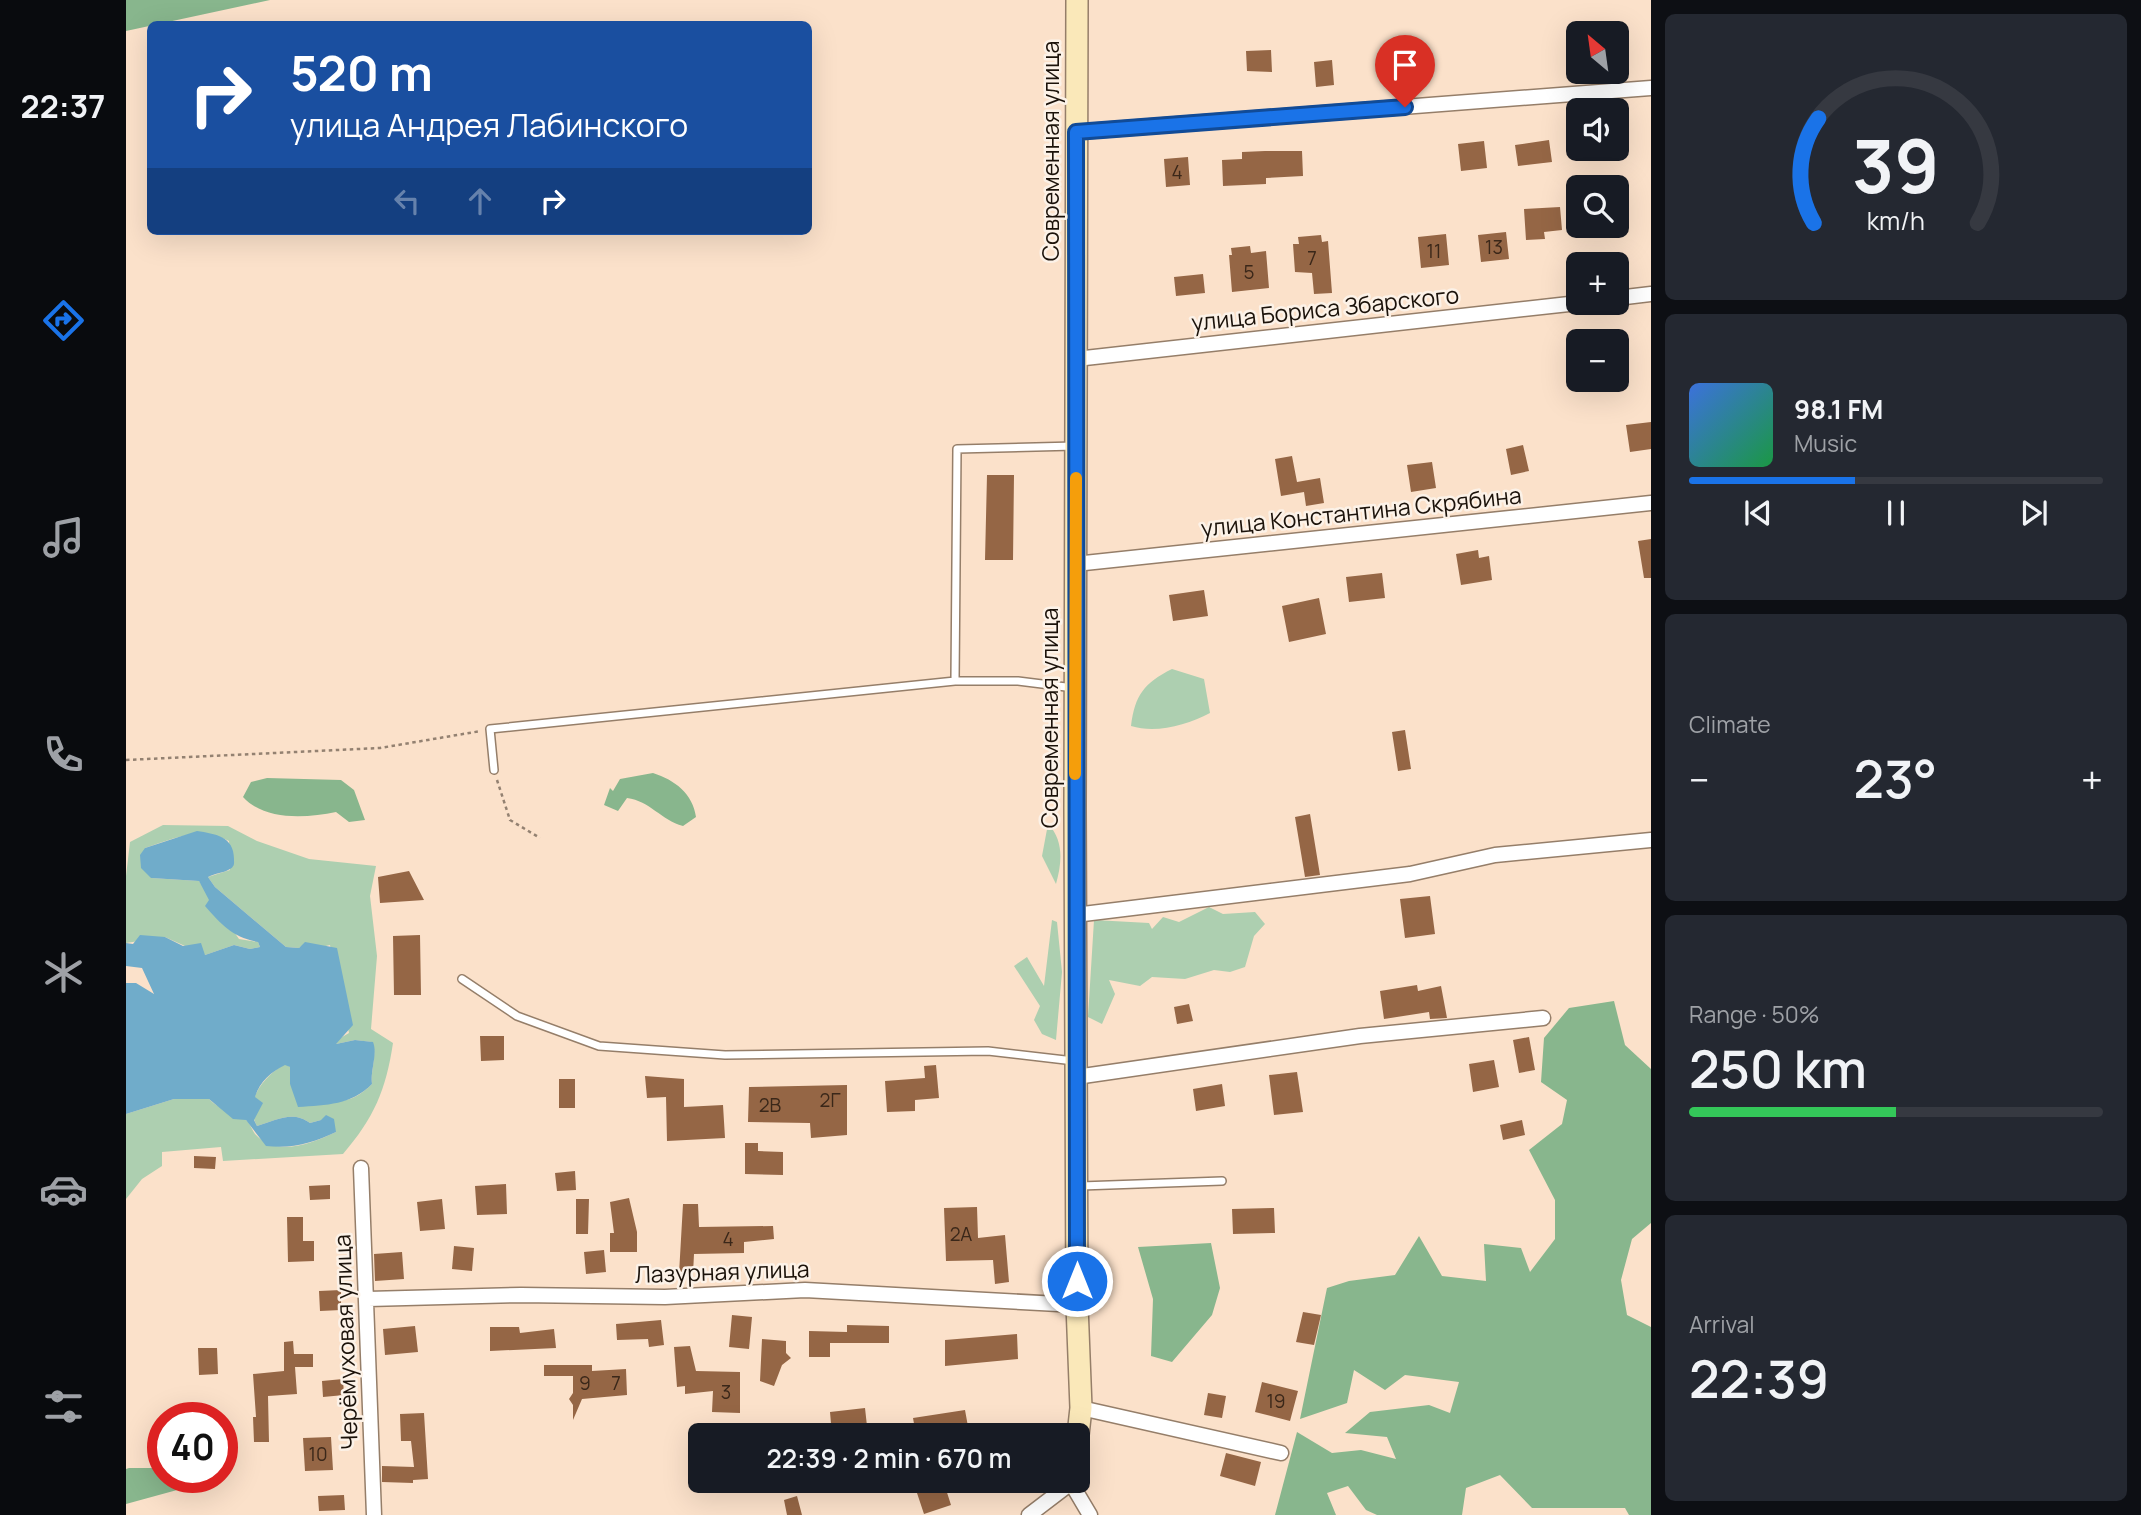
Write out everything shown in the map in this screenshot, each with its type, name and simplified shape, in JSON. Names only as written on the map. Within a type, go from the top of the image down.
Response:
[{"type":"street","name":"Современная улица","points":[[1077,0],[1075,915],[1077,1305],[1081,1408],[1079,1423]]},
{"type":"street","points":[[1076,132],[1651,88]]},
{"type":"street","points":[[1629,297],[1651,295]]},
{"type":"street","name":"улица Бориса Збарского","points":[[1076,359],[1566,304]]},
{"type":"street","name":"улица Константина Скрябина","points":[[1075,564],[1651,503]]},
{"type":"street","points":[[1075,915],[1410,874],[1495,855],[1651,840]]},
{"type":"street","points":[[1076,1069],[1543,1018]]},
{"type":"street","name":"Черёмуховая улица","points":[[360,1168],[368,1299],[374,1515]]},
{"type":"street","name":"Лазурная улица","points":[[368,1299],[521,1295],[665,1297],[805,1290],[1077,1305]]},
{"type":"street","points":[[1081,1408],[1281,1452]]},
{"type":"street","points":[[1029,1515],[1057,1493]]},
{"type":"street","points":[[1077,1493],[1090,1515]]},
{"type":"lane","points":[[955,681],[957,449],[1076,446]]},
{"type":"lane","points":[[494,770],[490,729],[955,681],[1018,681],[1075,688]]},
{"type":"lane","points":[[462,979],[517,1016],[599,1046],[725,1055],[988,1051],[1076,1069]]},
{"type":"lane","points":[[1076,1186],[1222,1181]]},
{"type":"path","points":[[126,760],[380,748],[490,729]]},
{"type":"path","points":[[494,770],[510,820],[540,838]]},
{"type":"green space","points":[[126,0],[270,0],[172,21],[147,21],[147,26],[126,31]]},
{"type":"green space","points":[[1172,669],[1204,679],[1210,713],[1161,729],[1131,726],[1135,706],[1142,691],[1154,679]]},
{"type":"green space","points":[[653,773],[682,789],[691,801],[696,817],[683,826],[635,800],[627,798],[618,811],[604,805],[610,788],[613,791],[620,779]]},
{"type":"green space","points":[[267,778],[341,780],[354,790],[365,820],[349,822],[336,812],[286,816],[263,810],[243,797],[251,782]]},
{"type":"green space","points":[[1048,824],[1059,844],[1060,868],[1056,884],[1042,856]]},
{"type":"green space","points":[[163,825],[228,826],[257,841],[309,859],[376,866],[370,896],[377,956],[371,1029],[393,1043],[387,1075],[377,1103],[363,1128],[343,1154],[223,1161],[221,1147],[162,1152],[162,1166],[142,1179],[126,1199],[126,1114],[174,1099],[209,1099],[246,1120],[255,1134],[264,1141],[284,1147],[295,1146],[336,1132],[321,1120],[310,1123],[297,1117],[284,1117],[257,1126],[253,1117],[254,1099],[263,1082],[277,1069],[285,1064],[290,1067],[290,1084],[332,1100],[351,1098],[372,1084],[372,1042],[355,1040],[336,1044],[337,1040],[349,1033],[330,945],[322,947],[306,943],[299,948],[286,947],[215,887],[208,877],[230,870],[229,841],[207,834],[197,834],[177,837],[145,848],[151,878],[199,881],[239,939],[258,942],[260,947],[250,949],[234,945],[205,955],[165,937],[126,943],[126,876],[130,842]]},
{"type":"green space","points":[[1209,907],[1223,914],[1255,912],[1265,924],[1254,936],[1245,967],[1230,972],[1214,970],[1185,979],[1152,977],[1140,986],[1109,980],[1115,994],[1102,1024],[1088,1017],[1094,920],[1149,923],[1152,929],[1163,917],[1179,922]]},
{"type":"green space","points":[[1052,920],[1057,922],[1062,972],[1056,1040],[1042,1034],[1034,1020],[1040,1006],[1014,966],[1027,957],[1044,986]]},
{"type":"green space","points":[[1614,1001],[1625,1045],[1651,1069],[1651,1223],[1632,1239],[1621,1280],[1627,1315],[1651,1327],[1651,1515],[1629,1515],[1625,1508],[1532,1508],[1500,1475],[1466,1488],[1462,1515],[1377,1515],[1366,1510],[1348,1486],[1327,1493],[1336,1515],[1275,1515],[1297,1432],[1332,1453],[1361,1450],[1396,1459],[1387,1437],[1345,1433],[1370,1412],[1429,1405],[1450,1413],[1459,1382],[1405,1375],[1385,1390],[1354,1370],[1347,1403],[1300,1419],[1327,1288],[1349,1281],[1395,1275],[1419,1236],[1442,1276],[1486,1281],[1484,1244],[1521,1248],[1530,1272],[1555,1239],[1555,1200],[1529,1150],[1562,1124],[1567,1100],[1541,1082],[1544,1038],[1569,1008]]},
{"type":"green space","points":[[1211,1243],[1220,1288],[1212,1315],[1172,1362],[1151,1356],[1153,1299],[1138,1247]]},
{"type":"green space","points":[[147,1468],[147,1493],[166,1493],[126,1504],[126,1469]]},
{"type":"water","points":[[197,831],[222,838],[231,845],[233,851],[233,867],[208,877],[215,887],[286,947],[299,948],[305,942],[337,948],[353,1025],[336,1044],[355,1040],[373,1042],[375,1052],[372,1084],[347,1100],[298,1107],[290,1084],[290,1067],[285,1065],[271,1074],[260,1086],[255,1097],[263,1103],[254,1120],[257,1126],[291,1117],[310,1123],[321,1120],[326,1115],[334,1119],[336,1132],[302,1144],[266,1146],[246,1120],[233,1119],[209,1099],[174,1099],[126,1114],[126,983],[136,983],[154,994],[142,968],[126,966],[126,943],[133,944],[140,935],[165,937],[183,946],[201,943],[205,955],[234,945],[250,949],[260,947],[258,942],[241,937],[228,929],[211,913],[205,906],[209,900],[199,881],[151,878],[141,868],[140,855],[145,848]]},
{"type":"building","points":[[1271,50],[1272,72],[1247,71],[1246,51]]},
{"type":"building","points":[[1332,60],[1334,85],[1316,87],[1314,62]]},
{"type":"building","points":[[1549,140],[1552,162],[1518,166],[1515,145]]},
{"type":"building","points":[[1484,141],[1487,168],[1461,171],[1458,144]]},
{"type":"building","points":[[1302,151],[1303,176],[1266,178],[1266,184],[1223,186],[1222,160],[1242,159],[1242,152]]},
{"type":"building","points":[[1188,157],[1190,185],[1166,187],[1164,159]]},
{"type":"building","points":[[1560,207],[1562,230],[1544,232],[1545,239],[1526,240],[1524,209]]},
{"type":"building","points":[[1506,232],[1509,259],[1481,262],[1478,235]]},
{"type":"building","points":[[1446,234],[1449,265],[1421,268],[1418,237]]},
{"type":"building","points":[[1321,235],[1322,242],[1328,241],[1332,293],[1314,294],[1312,273],[1295,272],[1293,244],[1299,244],[1298,237]]},
{"type":"building","points":[[1250,246],[1251,253],[1266,251],[1269,288],[1232,292],[1229,255],[1232,255],[1231,248]]},
{"type":"building","points":[[1203,274],[1205,293],[1176,296],[1174,277]]},
{"type":"building","points":[[1651,422],[1651,449],[1630,452],[1626,425]]},
{"type":"building","points":[[1523,445],[1529,471],[1511,475],[1506,449]]},
{"type":"building","points":[[1292,456],[1297,482],[1320,478],[1324,503],[1306,506],[1304,492],[1281,496],[1275,459]]},
{"type":"building","points":[[1432,462],[1436,488],[1411,492],[1407,465]]},
{"type":"building","points":[[987,475],[1014,475],[1013,560],[985,560]]},
{"type":"building","points":[[1651,539],[1651,578],[1644,578],[1638,541]]},
{"type":"building","points":[[1478,550],[1479,558],[1489,556],[1492,580],[1461,585],[1456,554]]},
{"type":"building","points":[[1382,573],[1385,598],[1349,602],[1346,577]]},
{"type":"building","points":[[1204,590],[1208,616],[1173,621],[1169,595]]},
{"type":"building","points":[[1319,598],[1326,634],[1289,642],[1282,606]]},
{"type":"building","points":[[1405,730],[1411,769],[1398,771],[1392,732]]},
{"type":"building","points":[[1310,814],[1320,875],[1305,877],[1295,817]]},
{"type":"building","points":[[409,871],[424,900],[380,903],[378,877]]},
{"type":"building","points":[[1430,896],[1435,934],[1405,938],[1400,899]]},
{"type":"building","points":[[420,935],[421,995],[394,995],[393,936]]},
{"type":"building","points":[[1417,985],[1418,991],[1441,986],[1447,1018],[1430,1019],[1429,1012],[1384,1019],[1380,991]]},
{"type":"building","points":[[1189,1004],[1193,1021],[1177,1024],[1174,1007]]},
{"type":"building","points":[[480,1036],[504,1036],[504,1060],[481,1061]]},
{"type":"building","points":[[1529,1037],[1535,1070],[1519,1073],[1513,1040]]},
{"type":"building","points":[[1494,1060],[1499,1087],[1473,1092],[1469,1064]]},
{"type":"building","points":[[936,1065],[939,1098],[915,1100],[915,1111],[887,1112],[885,1081],[925,1078],[924,1066]]},
{"type":"building","points":[[1297,1072],[1303,1112],[1274,1115],[1269,1075]]},
{"type":"building","points":[[645,1076],[684,1079],[684,1107],[723,1105],[725,1138],[667,1141],[666,1097],[647,1098]]},
{"type":"building","points":[[559,1079],[575,1079],[575,1108],[559,1108]]},
{"type":"building","points":[[1222,1084],[1225,1106],[1196,1111],[1193,1089]]},
{"type":"building","points":[[847,1085],[847,1135],[811,1138],[810,1123],[748,1122],[749,1087]]},
{"type":"building","points":[[1522,1120],[1525,1135],[1503,1140],[1500,1125]]},
{"type":"building","points":[[745,1143],[758,1143],[758,1151],[783,1152],[783,1175],[745,1174]]},
{"type":"building","points":[[194,1156],[216,1157],[215,1169],[194,1168]]},
{"type":"building","points":[[575,1171],[576,1190],[557,1191],[555,1173]]},
{"type":"building","points":[[506,1184],[507,1214],[477,1215],[475,1186]]},
{"type":"building","points":[[330,1185],[330,1199],[310,1200],[309,1186]]},
{"type":"building","points":[[629,1198],[637,1232],[637,1252],[610,1252],[610,1233],[614,1233],[610,1202]]},
{"type":"building","points":[[442,1199],[445,1229],[420,1231],[417,1202]]},
{"type":"building","points":[[576,1199],[589,1199],[588,1234],[576,1234]]},
{"type":"building","points":[[683,1204],[698,1204],[699,1227],[773,1226],[774,1239],[744,1242],[744,1253],[694,1254],[693,1274],[679,1274]]},
{"type":"building","points":[[977,1207],[978,1238],[1005,1235],[1009,1282],[995,1284],[993,1260],[946,1261],[944,1208]]},
{"type":"building","points":[[1274,1208],[1275,1233],[1233,1234],[1232,1209]]},
{"type":"building","points":[[287,1217],[303,1217],[303,1241],[314,1241],[314,1261],[288,1262]]},
{"type":"building","points":[[454,1246],[474,1248],[472,1271],[452,1269]]},
{"type":"building","points":[[604,1250],[606,1272],[586,1274],[584,1252]]},
{"type":"building","points":[[402,1252],[404,1279],[375,1281],[374,1254]]},
{"type":"building","points":[[341,1290],[341,1310],[320,1311],[319,1291]]},
{"type":"building","points":[[1303,1312],[1321,1315],[1314,1345],[1296,1342]]},
{"type":"building","points":[[732,1315],[752,1317],[749,1349],[729,1347]]},
{"type":"building","points":[[661,1320],[664,1345],[649,1347],[648,1339],[617,1340],[616,1324]]},
{"type":"building","points":[[847,1325],[889,1326],[889,1343],[830,1343],[830,1357],[809,1357],[809,1331],[847,1332]]},
{"type":"building","points":[[415,1326],[418,1352],[385,1355],[383,1329]]},
{"type":"building","points":[[490,1327],[519,1327],[520,1333],[554,1329],[556,1348],[490,1351]]},
{"type":"building","points":[[1017,1334],[1018,1359],[945,1366],[945,1340]]},
{"type":"building","points":[[762,1339],[786,1341],[786,1353],[791,1358],[782,1365],[774,1386],[760,1381]]},
{"type":"building","points":[[293,1341],[294,1354],[313,1354],[313,1367],[295,1367],[297,1394],[268,1396],[269,1442],[254,1442],[253,1417],[256,1417],[253,1374],[284,1371],[284,1342]]},
{"type":"building","points":[[690,1346],[696,1371],[740,1372],[740,1413],[712,1412],[713,1391],[685,1394],[685,1386],[677,1387],[674,1347]]},
{"type":"building","points":[[198,1348],[217,1348],[218,1374],[199,1375]]},
{"type":"building","points":[[544,1365],[592,1365],[592,1371],[626,1369],[627,1395],[582,1399],[573,1420],[573,1405],[569,1399],[573,1393],[573,1376],[544,1376]]},
{"type":"building","points":[[343,1379],[344,1395],[323,1397],[322,1381]]},
{"type":"building","points":[[1262,1382],[1298,1391],[1290,1421],[1255,1412]]},
{"type":"building","points":[[1208,1393],[1226,1396],[1222,1418],[1204,1415]]},
{"type":"building","points":[[865,1408],[867,1423],[831,1423],[830,1412]]},
{"type":"building","points":[[965,1410],[967,1423],[914,1423],[913,1418]]},
{"type":"building","points":[[424,1413],[428,1479],[413,1480],[413,1483],[382,1482],[382,1466],[414,1467],[411,1441],[401,1441],[400,1414]]},
{"type":"building","points":[[331,1437],[333,1470],[305,1471],[303,1438]]},
{"type":"building","points":[[1226,1453],[1261,1462],[1255,1486],[1220,1476]]},
{"type":"building","points":[[917,1493],[947,1493],[951,1505],[924,1514]]},
{"type":"building","points":[[344,1495],[345,1510],[319,1511],[318,1496]]},
{"type":"building","points":[[797,1496],[802,1515],[787,1515],[784,1500]]},
{"type":"slow traffic","points":[[1075,774],[1076,478]]},
{"type":"route","points":[[1077,1281],[1076,132],[1405,107]]}]
